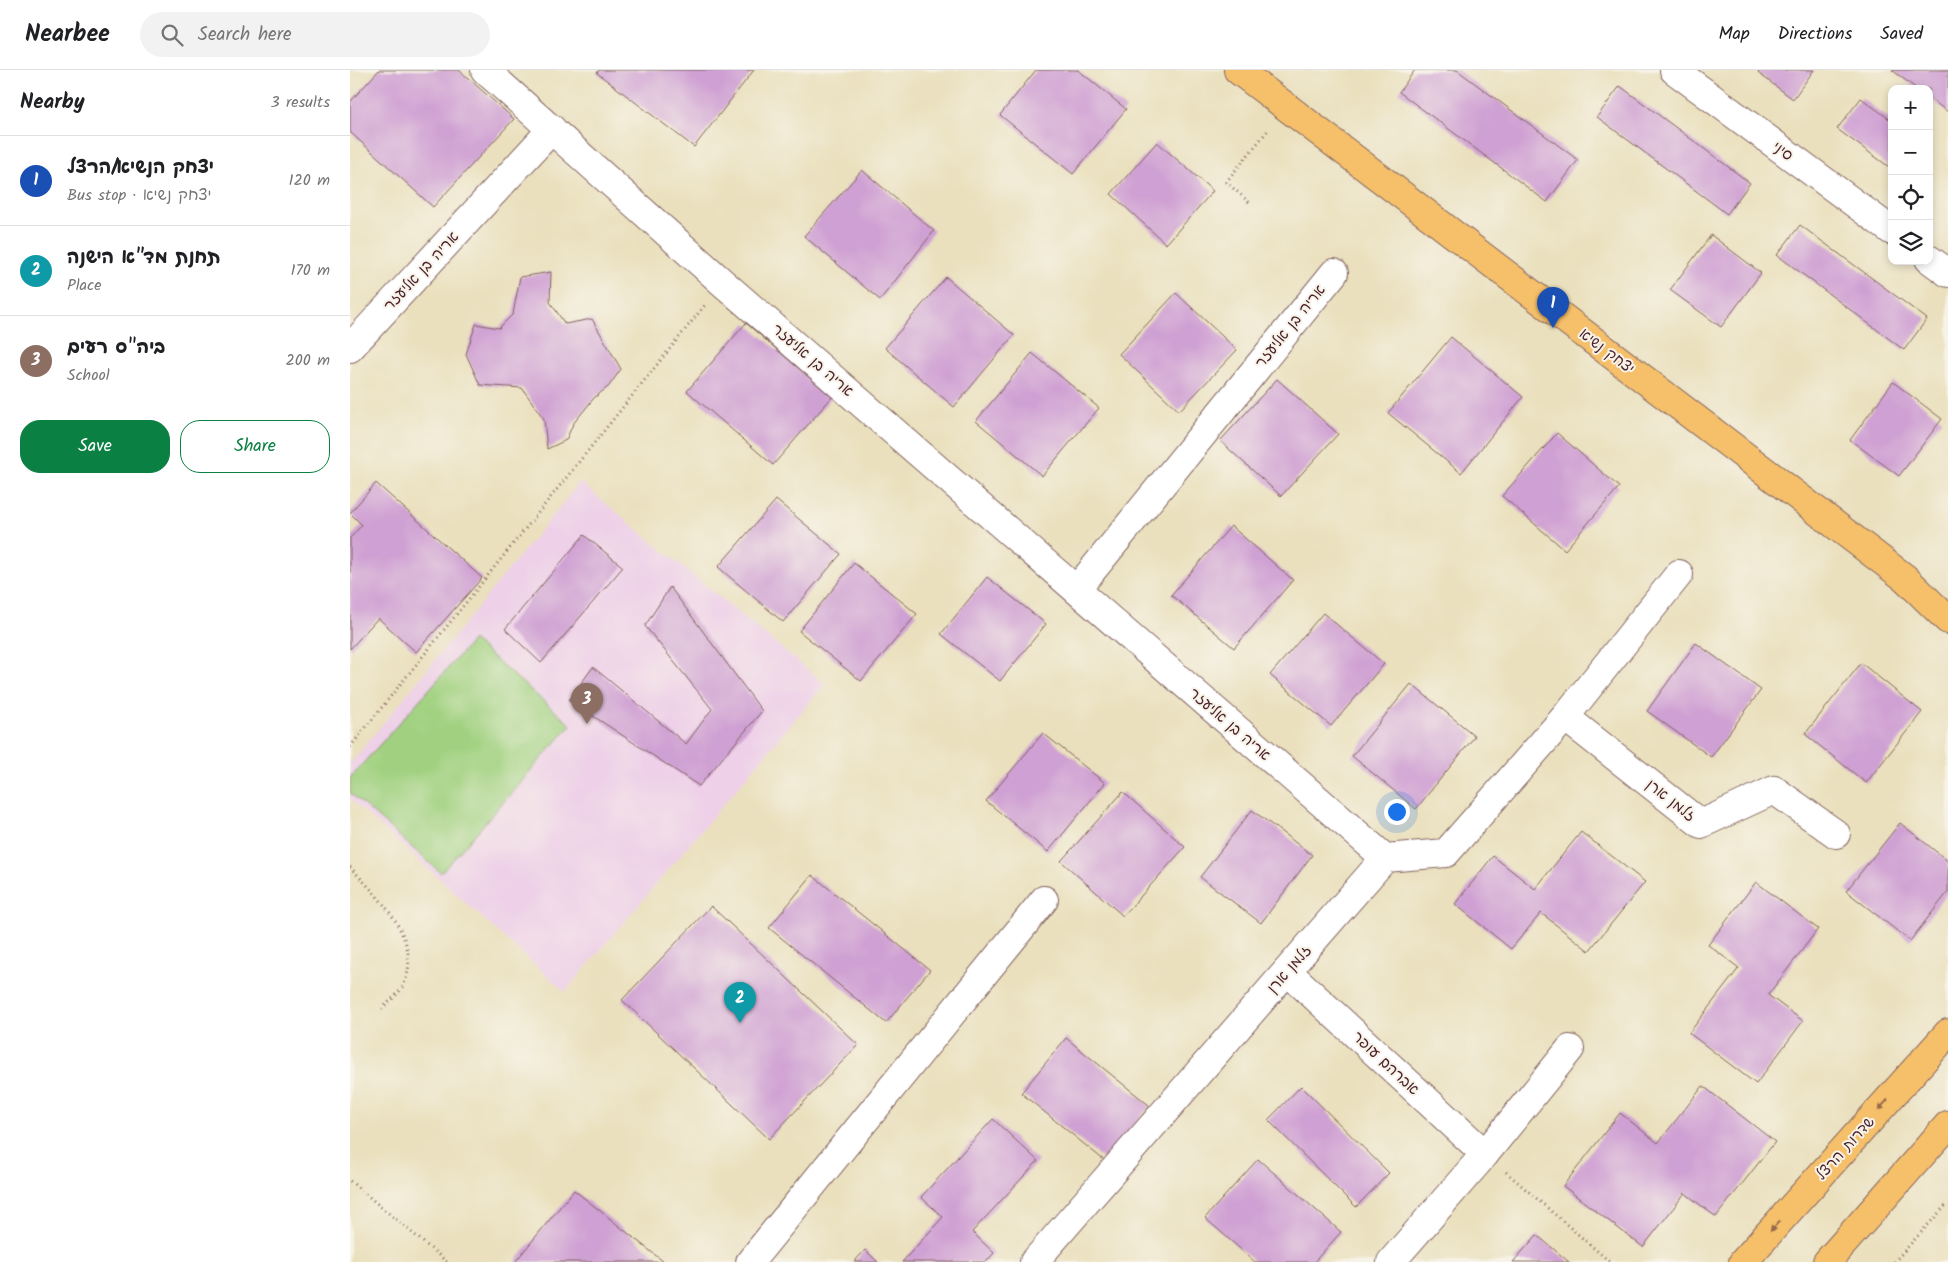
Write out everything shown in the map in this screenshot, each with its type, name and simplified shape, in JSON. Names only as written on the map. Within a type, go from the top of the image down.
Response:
[{"type":"main road","name":"יצחק נשיא","points":[[1238,70],[1905,578],[1948,620]]},
{"type":"main road","name":"יצחק נשיא","points":[[1905,578],[1948,601]]},
{"type":"main road","name":"שדרות הרצל","points":[[1743,1262],[1948,1033]]},
{"type":"main road","points":[[1827,1262],[1948,1125]]},
{"type":"street","name":"אריה בן אליעזר","points":[[485,70],[724,283],[1385,858]]},
{"type":"street","name":"סיני","points":[[1674,70],[1888,228]]},
{"type":"street","name":"אריה בן אליעזר","points":[[350,348],[552,129]]},
{"type":"street","points":[[1933,262],[1948,272]]},
{"type":"street","name":"אריה בן אליעזר","points":[[1077,589],[1334,273]]},
{"type":"street","points":[[1385,858],[1446,852],[1565,717],[1679,574]]},
{"type":"street","name":"זלמן ארן","points":[[1565,717],[1701,824],[1774,790],[1836,834]]},
{"type":"street","name":"זלמן ארן","points":[[1034,1262],[1385,858]]},
{"type":"street","points":[[750,1262],[1044,900]]},
{"type":"street","name":"אברהם עופר","points":[[1287,971],[1485,1154]]},
{"type":"street","points":[[1916,1069],[1948,1045]]},
{"type":"street","points":[[1391,1262],[1485,1154],[1570,1049]]},
{"type":"street","points":[[1854,1231],[1948,1108]]},
{"type":"path","points":[[1249,202],[1226,182],[1251,152]]},
{"type":"path","points":[[350,747],[724,283]]},
{"type":"path","points":[[350,867],[399,925],[409,960],[402,987],[382,1009]]},
{"type":"path","points":[[1485,1154],[1610,1262]]},
{"type":"path","points":[[350,1181],[447,1262]]},
{"type":"path","points":[[1894,1262],[1948,1203]]},
{"type":"shaded area","points":[[580,482],[825,684],[565,992],[350,799],[350,764]]},
{"type":"green space","points":[[473,640],[571,725],[441,873],[350,793],[350,778]]},
{"type":"building","points":[[379,70],[459,70],[514,119],[433,207],[350,132],[350,102]]},
{"type":"building","points":[[599,70],[754,70],[694,147],[597,73]]},
{"type":"building","points":[[1036,70],[1078,70],[1126,109],[1073,174],[1000,115]]},
{"type":"building","points":[[1415,70],[1457,70],[1578,160],[1547,202],[1399,92]]},
{"type":"building","points":[[1760,70],[1814,70],[1793,99],[1758,73]]},
{"type":"building","points":[[1892,70],[1948,70],[1948,112],[1933,101],[1933,85],[1912,85]]},
{"type":"building","points":[[1620,86],[1750,183],[1727,214],[1597,117]]},
{"type":"building","points":[[1861,98],[1888,118],[1888,166],[1837,129]]},
{"type":"building","points":[[1157,142],[1213,191],[1166,244],[1111,194]]},
{"type":"building","points":[[862,170],[934,231],[880,300],[804,236]]},
{"type":"building","points":[[1800,225],[1927,319],[1904,350],[1777,255]]},
{"type":"building","points":[[1711,235],[1761,273],[1721,327],[1670,290]]},
{"type":"building","points":[[551,272],[550,302],[565,324],[592,319],[621,369],[609,386],[594,398],[573,424],[566,440],[547,449],[544,419],[522,388],[480,385],[466,354],[476,324],[499,328],[513,314],[520,277]]},
{"type":"building","points":[[946,277],[1014,335],[954,407],[885,348]]},
{"type":"building","points":[[1176,293],[1237,350],[1179,411],[1119,354]]},
{"type":"building","points":[[746,323],[832,397],[773,465],[687,391]]},
{"type":"building","points":[[1451,337],[1523,397],[1461,473],[1388,413]]},
{"type":"building","points":[[1032,353],[1099,408],[1042,476],[976,421]]},
{"type":"building","points":[[1277,379],[1338,434],[1281,496],[1220,441]]},
{"type":"building","points":[[1893,382],[1942,419],[1899,476],[1850,440]]},
{"type":"building","points":[[1557,433],[1619,487],[1565,550],[1502,496]]},
{"type":"building","points":[[376,483],[482,578],[416,652],[378,618],[350,649],[350,538],[362,525],[350,513]]},
{"type":"building","points":[[776,500],[841,554],[783,622],[718,567]]},
{"type":"building","points":[[1231,526],[1293,580],[1234,648],[1171,595]]},
{"type":"building","points":[[584,535],[623,567],[541,663],[505,629]]},
{"type":"building","points":[[854,563],[917,614],[861,681],[799,631]]},
{"type":"building","points":[[987,577],[1046,624],[1000,681],[941,634]]},
{"type":"building","points":[[670,587],[762,711],[699,786],[569,700],[593,667],[686,744],[712,709],[645,626]]},
{"type":"building","points":[[1323,613],[1384,664],[1331,726],[1270,675]]},
{"type":"building","points":[[1696,643],[1761,690],[1711,757],[1647,711]]},
{"type":"building","points":[[1861,663],[1922,712],[1866,783],[1805,734]]},
{"type":"building","points":[[1411,684],[1475,736],[1416,809],[1352,756]]},
{"type":"building","points":[[1043,733],[1105,783],[1048,852],[986,801]]},
{"type":"building","points":[[1123,792],[1185,847],[1123,916],[1061,861]]},
{"type":"building","points":[[1252,810],[1312,855],[1261,923],[1200,877]]},
{"type":"building","points":[[1900,823],[1948,861],[1948,892],[1910,941],[1846,891]]},
{"type":"building","points":[[1581,832],[1645,882],[1589,951],[1541,913],[1511,949],[1455,904],[1493,856],[1535,889]]},
{"type":"building","points":[[812,875],[930,970],[886,1023],[769,928]]},
{"type":"building","points":[[1756,882],[1818,929],[1768,995],[1803,1021],[1756,1084],[1689,1033],[1739,968],[1708,945]]},
{"type":"building","points":[[711,906],[858,1045],[769,1139],[622,1000]]},
{"type":"building","points":[[1066,1038],[1150,1106],[1105,1161],[1021,1093]]},
{"type":"building","points":[[1301,1086],[1389,1173],[1356,1207],[1268,1120]]},
{"type":"building","points":[[1703,1086],[1775,1142],[1716,1217],[1685,1193],[1643,1247],[1563,1186],[1620,1113],[1658,1143]]},
{"type":"building","points":[[993,1119],[1038,1161],[972,1232],[994,1253],[986,1262],[902,1262],[943,1217],[921,1197]]},
{"type":"building","points":[[1258,1159],[1341,1232],[1314,1262],[1255,1262],[1205,1218]]},
{"type":"building","points":[[574,1190],[664,1262],[515,1262]]},
{"type":"building","points":[[1537,1235],[1569,1262],[1513,1262]]},
{"type":"building","points":[[865,1250],[878,1262],[854,1262]]},
{"type":"place","name":"יצחק הנשיא/הרצל","points":[[1553,328]]},
{"type":"place","name":"ביה\"ס רעים","points":[[587,724]]},
{"type":"place","name":"תחנת מד''א הישנה","points":[[740,1023]]}]
